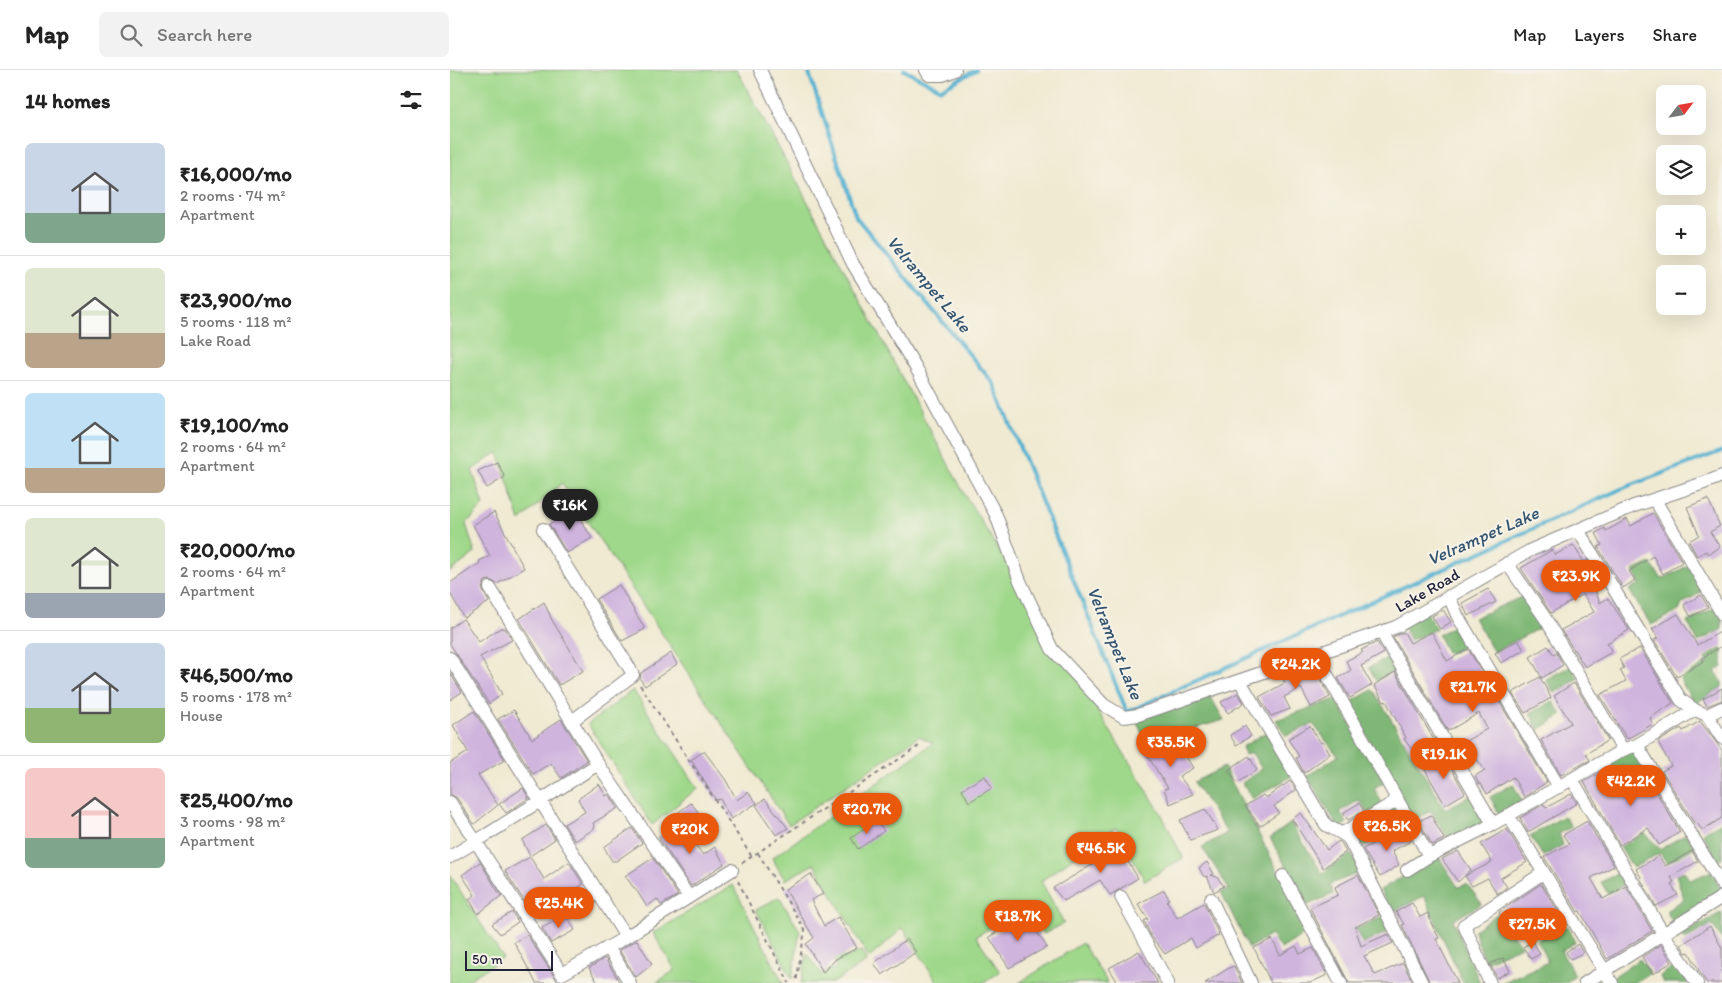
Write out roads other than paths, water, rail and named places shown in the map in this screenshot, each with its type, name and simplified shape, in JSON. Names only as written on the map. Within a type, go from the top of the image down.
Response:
[{"type":"street","name":"Lake Road","points":[[760,70],[853,264],[915,366],[996,515],[1020,580],[1052,649],[1104,705],[1124,717],[1138,715],[1282,667],[1396,626],[1531,550],[1634,506],[1722,476]]},
{"type":"street","points":[[926,70],[929,75],[943,75],[955,70]]},
{"type":"street","points":[[1655,500],[1722,614]]},
{"type":"street","points":[[543,529],[632,672],[572,721]]},
{"type":"street","points":[[1578,530],[1681,700],[1695,710],[1707,715],[1722,738]]},
{"type":"street","points":[[1507,563],[1545,618],[1624,750]]},
{"type":"street","points":[[490,588],[598,764],[689,897]]},
{"type":"street","points":[[1449,596],[1458,615],[1559,787]]},
{"type":"street","points":[[1381,632],[1493,824]]},
{"type":"street","points":[[1316,655],[1429,856]]},
{"type":"street","points":[[450,658],[626,937]]},
{"type":"street","points":[[1240,681],[1326,825],[1343,833],[1349,839],[1422,983]]},
{"type":"street","points":[[1707,715],[1722,708]]},
{"type":"street","points":[[1407,870],[1429,856],[1493,824],[1624,750],[1637,745],[1695,710]]},
{"type":"street","points":[[1637,745],[1722,885]]},
{"type":"street","points":[[450,856],[598,764]]},
{"type":"street","points":[[1572,779],[1664,934],[1697,983]]},
{"type":"street","points":[[1343,833],[1398,800]]},
{"type":"street","points":[[450,802],[562,974],[626,937],[732,870]]},
{"type":"street","points":[[1508,815],[1608,978]]},
{"type":"street","points":[[1490,983],[1464,926],[1544,873]]},
{"type":"street","points":[[1283,876],[1341,983]]},
{"type":"street","points":[[1121,897],[1168,983]]},
{"type":"street","points":[[1585,983],[1608,978],[1664,934],[1722,897]]},
{"type":"street","points":[[1211,899],[1251,983]]},
{"type":"street","points":[[608,947],[630,983]]},
{"type":"waterway","name":"Velrampet Lake","points":[[808,70],[856,217],[994,384],[1127,712],[1621,489],[1722,451]]},
{"type":"waterway","name":"Velrampet Lake","points":[[904,70],[941,89],[976,70]]}]
